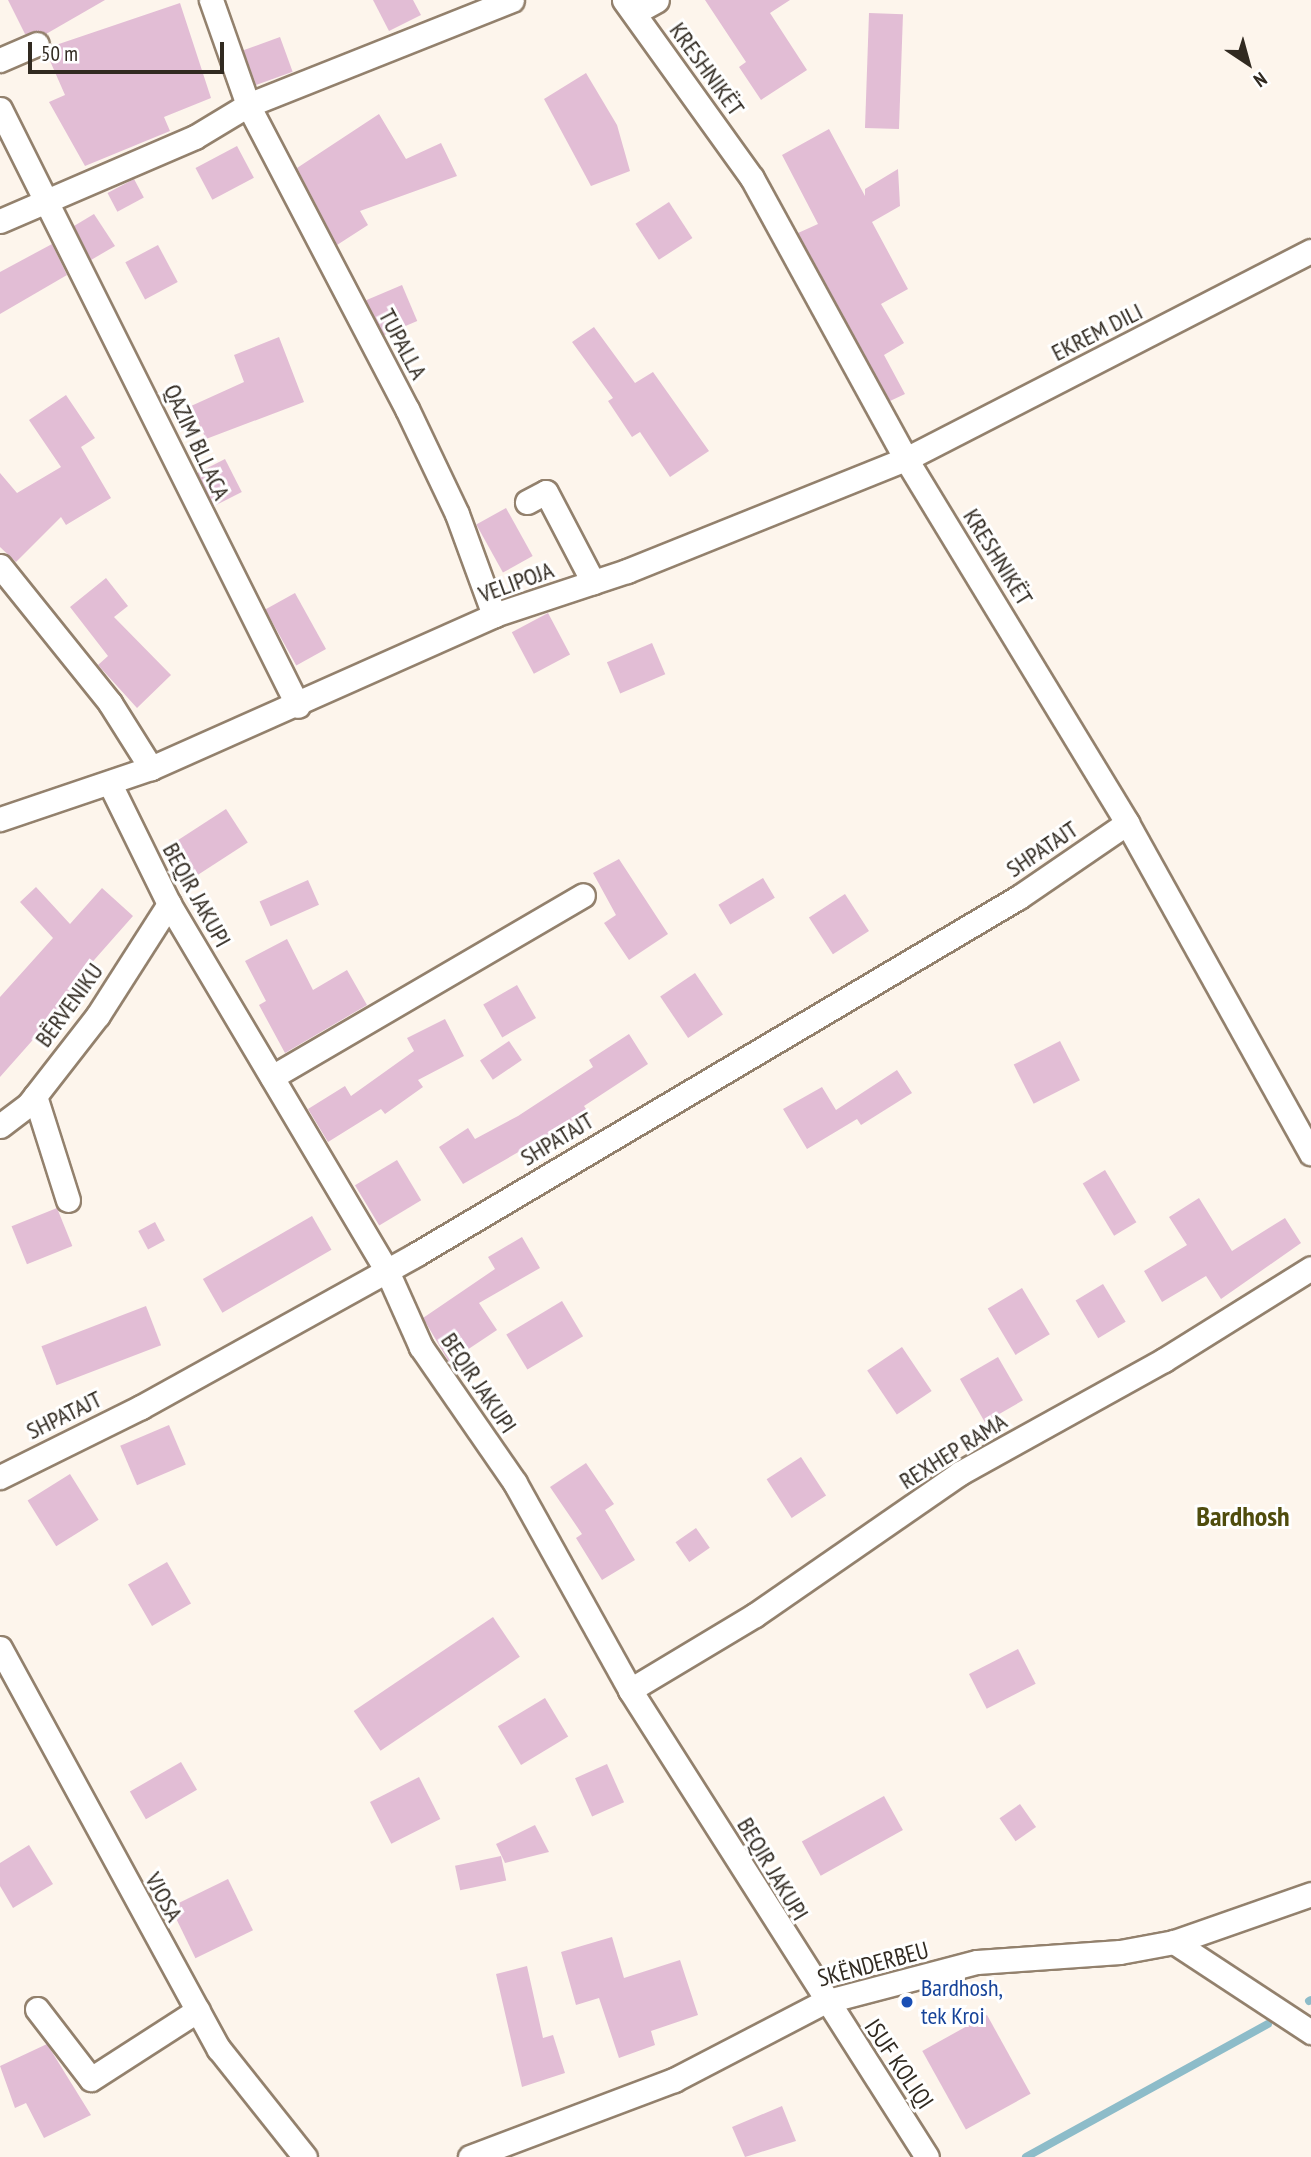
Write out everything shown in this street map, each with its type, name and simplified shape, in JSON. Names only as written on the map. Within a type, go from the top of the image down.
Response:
[{"type":"street","points":[[211,0],[248,105]]},
{"type":"street","points":[[0,221],[195,137],[248,105],[512,0]]},
{"type":"street","points":[[629,7],[657,0]]},
{"type":"street","name":"KRESHNIKËT","points":[[629,7],[752,178],[906,459],[1127,823],[1311,1153]]},
{"type":"street","points":[[0,60],[37,44]]},
{"type":"street","name":"TUPALLA","points":[[248,105],[413,420],[457,513],[494,615]]},
{"type":"street","name":"QAZIM BLLACA","points":[[0,109],[44,201],[145,392],[298,706]]},
{"type":"street","name":"EKREM DILI","points":[[906,459],[1311,251]]},
{"type":"street","name":"VELIPOJA","points":[[0,819],[151,768],[298,706],[494,615],[593,582],[906,459]]},
{"type":"street","points":[[527,502],[546,492],[593,582]]},
{"type":"street","points":[[0,566],[110,703],[151,768]]},
{"type":"street","name":"BEQIR JAKUPI","points":[[110,784],[169,904],[387,1271],[421,1347],[515,1483],[630,1690],[824,2002]]},
{"type":"street","name":"SHPATAJT","points":[[0,1477],[141,1407],[387,1271],[1019,897],[1127,823]]},
{"type":"street","points":[[272,1077],[583,895]]},
{"type":"street","name":"BËRVENIKU","points":[[0,1126],[35,1096],[98,1015],[169,904]]},
{"type":"street","points":[[35,1096],[68,1200]]},
{"type":"street","name":"REXHEP RAMA","points":[[630,1690],[755,1615],[960,1473],[1164,1360],[1311,1268]]},
{"type":"street","name":"VJOSA","points":[[0,1648],[219,2049],[306,2157]]},
{"type":"street","name":"SKËNDERBEU","points":[[470,2157],[674,2080],[824,2002],[977,1962],[1120,1952],[1174,1942],[1311,1894]]},
{"type":"street","points":[[1174,1942],[1311,2032]]},
{"type":"street","name":"ISUF KOLIQI","points":[[824,2002],[895,2099],[928,2157]]},
{"type":"street","points":[[37,2009],[91,2079],[198,2010]]},
{"type":"building","points":[[8,0],[105,0],[46,34],[25,34]]},
{"type":"building","points":[[373,0],[413,0],[421,15],[389,31]]},
{"type":"building","points":[[705,0],[790,0],[770,13],[807,70],[761,100],[739,67],[746,62]]},
{"type":"building","points":[[180,3],[211,98],[164,117],[170,131],[85,166],[49,102],[65,95],[47,54],[50,47]]},
{"type":"building","points":[[869,13],[903,14],[899,129],[865,128]]},
{"type":"building","points":[[280,37],[293,72],[256,85],[243,50]]},
{"type":"building","points":[[586,73],[617,125],[630,171],[591,186],[544,99]]},
{"type":"building","points":[[379,114],[406,159],[441,143],[457,176],[360,211],[368,225],[337,245],[297,168]]},
{"type":"building","points":[[829,129],[865,196],[865,189],[898,169],[900,206],[872,222],[908,289],[881,304],[904,343],[884,355],[905,394],[890,401],[798,233],[818,224],[782,155]]},
{"type":"building","points":[[237,146],[254,178],[212,200],[196,168]]},
{"type":"building","points":[[134,179],[144,198],[117,212],[108,193]]},
{"type":"building","points":[[669,202],[692,238],[659,260],[635,224]]},
{"type":"building","points":[[94,214],[115,246],[91,260],[74,226]]},
{"type":"building","points":[[52,244],[67,275],[0,314],[0,272]]},
{"type":"building","points":[[158,245],[178,282],[145,299],[125,262]]},
{"type":"building","points":[[402,285],[417,321],[381,336],[366,300]]},
{"type":"building","points":[[594,327],[635,383],[653,372],[709,451],[670,477],[640,432],[632,437],[608,401],[613,398],[572,342]]},
{"type":"building","points":[[279,337],[304,402],[206,439],[191,406],[244,382],[234,355]]},
{"type":"building","points":[[66,395],[95,438],[81,447],[111,498],[66,525],[61,517],[16,562],[0,547],[0,473],[17,493],[61,467],[29,420]]},
{"type":"building","points":[[225,459],[242,492],[214,506],[197,473]]},
{"type":"building","points":[[506,508],[533,556],[503,573],[476,524]]},
{"type":"building","points":[[106,578],[128,606],[114,617],[171,675],[137,708],[98,665],[108,656],[70,607]]},
{"type":"building","points":[[295,593],[326,649],[296,665],[265,609]]},
{"type":"building","points":[[548,613],[570,654],[534,674],[512,632]]},
{"type":"building","points":[[652,643],[665,674],[620,693],[607,662]]},
{"type":"building","points":[[226,809],[248,843],[195,877],[173,843]]},
{"type":"building","points":[[619,859],[668,934],[629,960],[604,923],[616,915],[593,873]]},
{"type":"building","points":[[763,878],[775,898],[730,924],[718,905]]},
{"type":"building","points":[[308,880],[319,905],[271,926],[260,902]]},
{"type":"building","points":[[36,887],[70,924],[102,888],[133,916],[80,976],[85,981],[0,1077],[0,997],[53,938],[20,902]]},
{"type":"building","points":[[845,894],[869,931],[833,954],[809,917]]},
{"type":"building","points":[[287,939],[313,990],[347,970],[367,1005],[285,1053],[259,1005],[266,1001],[245,961]]},
{"type":"building","points":[[695,973],[723,1014],[688,1038],[660,996]]},
{"type":"building","points":[[517,985],[536,1018],[502,1037],[483,1004]]},
{"type":"building","points":[[445,1019],[464,1056],[418,1080],[423,1087],[385,1114],[381,1109],[328,1142],[308,1109],[345,1086],[351,1096],[414,1051],[407,1038]]},
{"type":"building","points":[[629,1034],[648,1064],[584,1106],[588,1112],[463,1184],[439,1147],[468,1128],[475,1139],[518,1116],[593,1067],[589,1060]]},
{"type":"building","points":[[509,1041],[522,1060],[493,1080],[480,1061]]},
{"type":"building","points":[[1060,1041],[1080,1080],[1034,1104],[1014,1065]]},
{"type":"building","points":[[897,1070],[912,1093],[861,1125],[857,1119],[807,1149],[783,1109],[822,1087],[836,1110]]},
{"type":"building","points":[[397,1160],[421,1200],[379,1226],[355,1185]]},
{"type":"building","points":[[1105,1170],[1136,1222],[1114,1236],[1083,1183]]},
{"type":"building","points":[[1199,1198],[1232,1251],[1285,1218],[1301,1243],[1221,1299],[1206,1276],[1162,1302],[1144,1271],[1187,1245],[1169,1217]]},
{"type":"building","points":[[57,1208],[72,1246],[27,1264],[12,1226]]},
{"type":"building","points":[[312,1216],[332,1250],[222,1313],[203,1279]]},
{"type":"building","points":[[155,1222],[165,1241],[148,1249],[138,1231]]},
{"type":"building","points":[[522,1237],[540,1268],[479,1303],[497,1330],[449,1362],[423,1318],[495,1269],[488,1257]]},
{"type":"building","points":[[1103,1284],[1126,1322],[1098,1338],[1076,1300]]},
{"type":"building","points":[[1022,1288],[1050,1334],[1016,1355],[988,1309]]},
{"type":"building","points":[[562,1301],[583,1336],[527,1370],[506,1334]]},
{"type":"building","points":[[146,1306],[161,1345],[56,1385],[41,1346]]},
{"type":"building","points":[[902,1347],[932,1391],[897,1414],[867,1370]]},
{"type":"building","points":[[998,1357],[1023,1400],[985,1422],[960,1379]]},
{"type":"building","points":[[169,1425],[186,1465],[137,1485],[120,1446]]},
{"type":"building","points":[[801,1457],[826,1496],[792,1518],[767,1479]]},
{"type":"building","points":[[586,1463],[614,1504],[605,1510],[635,1560],[602,1580],[576,1538],[582,1534],[550,1487]]},
{"type":"building","points":[[70,1474],[99,1520],[56,1546],[28,1500]]},
{"type":"building","points":[[696,1528],[710,1548],[689,1562],[676,1542]]},
{"type":"building","points":[[167,1562],[191,1604],[152,1626],[128,1584]]},
{"type":"building","points":[[493,1617],[520,1657],[381,1751],[354,1711]]},
{"type":"building","points":[[1018,1649],[1036,1684],[987,1709],[969,1674]]},
{"type":"building","points":[[545,1698],[568,1737],[521,1765],[498,1726]]},
{"type":"building","points":[[181,1762],[197,1790],[146,1819],[130,1792]]},
{"type":"building","points":[[607,1764],[624,1802],[592,1817],[575,1778]]},
{"type":"building","points":[[419,1777],[440,1819],[391,1844],[370,1802]]},
{"type":"building","points":[[884,1796],[903,1830],[821,1876],[802,1842]]},
{"type":"building","points":[[1020,1804],[1036,1827],[1016,1841],[1000,1818]]},
{"type":"building","points":[[535,1825],[549,1852],[505,1863],[496,1844]]},
{"type":"building","points":[[29,1845],[53,1884],[13,1908],[0,1886],[0,1863]]},
{"type":"building","points":[[501,1856],[506,1880],[460,1890],[455,1866]]},
{"type":"building","points":[[228,1879],[253,1930],[195,1958],[170,1907]]},
{"type":"building","points":[[612,1937],[624,1978],[680,1960],[698,2015],[651,2031],[655,2045],[619,2058],[599,1998],[576,2005],[561,1952]]},
{"type":"building","points":[[527,1966],[543,2038],[553,2035],[565,2073],[522,2087],[496,1974]]},
{"type":"building","points":[[987,2015],[1031,2094],[966,2130],[922,2051]]},
{"type":"building","points":[[47,2044],[91,2115],[44,2138],[26,2103],[15,2108],[0,2066]]},
{"type":"building","points":[[782,2106],[796,2141],[745,2157],[732,2127]]},
{"type":"waterway","points":[[1026,2157],[1268,2024]]},
{"type":"place","name":"Bardhosh, tek Kroi","points":[[907,2002]]},
{"type":"district","name":"Bardhosh","points":[[1243,1516]]}]
